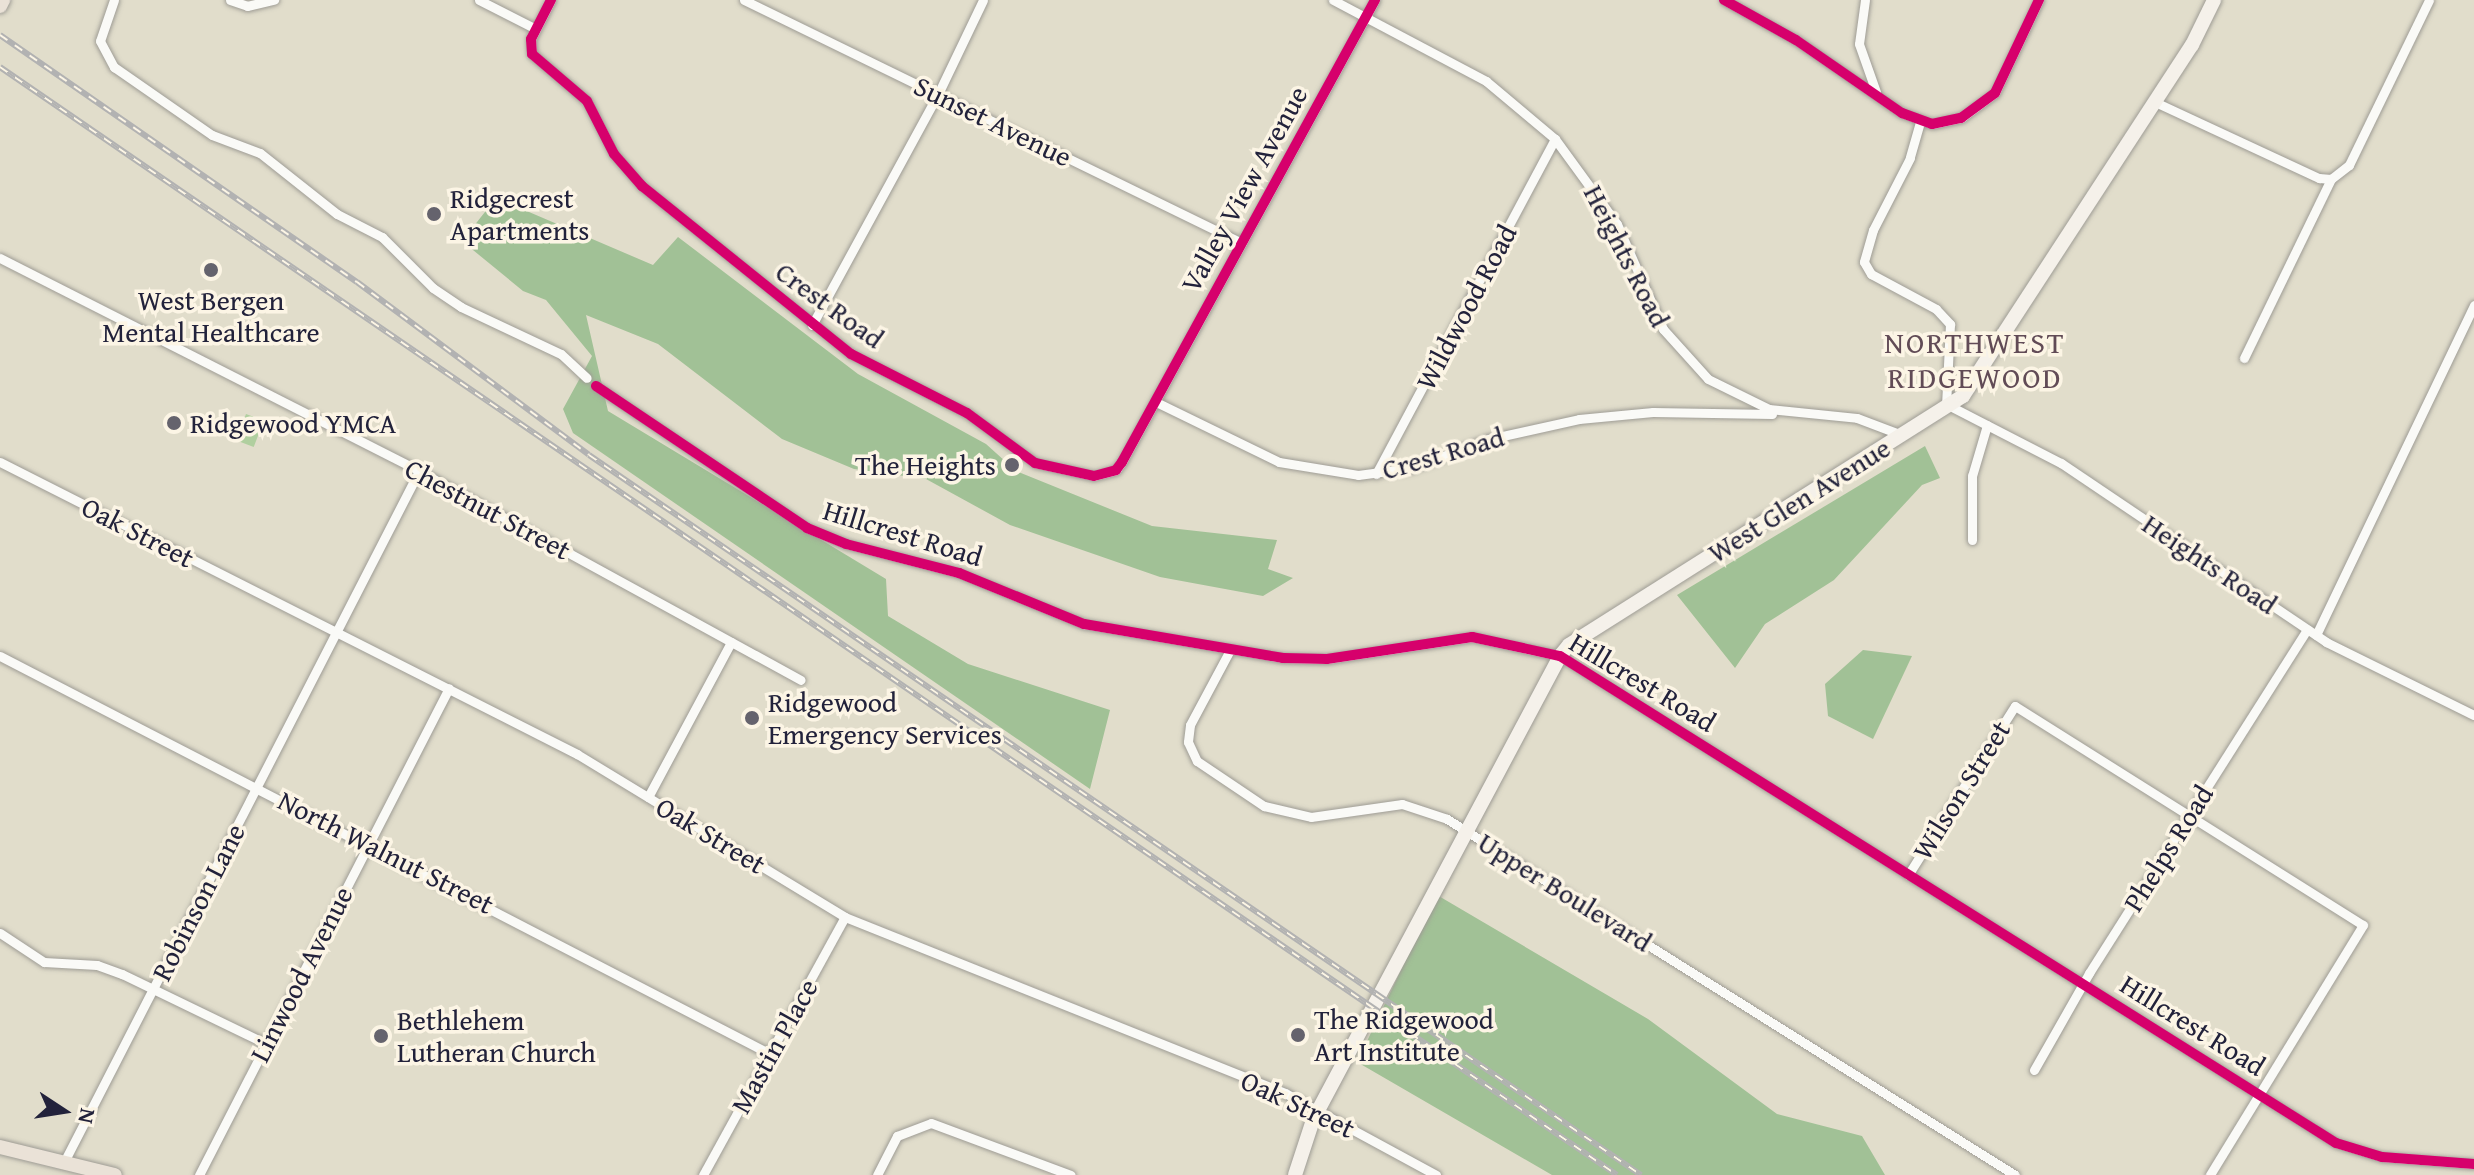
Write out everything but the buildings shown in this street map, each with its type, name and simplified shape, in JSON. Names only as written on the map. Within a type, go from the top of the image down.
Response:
[{"type":"main road","points":[[0,6],[3,0]]},
{"type":"main road","points":[[0,1147],[115,1175]]},
{"type":"street","points":[[114,0],[100,30],[108,62],[212,135],[260,153],[337,214],[382,237],[433,288],[461,307],[561,354],[587,378]]},
{"type":"street","points":[[230,0],[247,6],[274,0]]},
{"type":"street","points":[[479,0],[536,29],[551,0]]},
{"type":"street","name":"Sunset Avenue","points":[[744,0],[1242,243]]},
{"type":"street","points":[[812,325],[938,94],[983,0]]},
{"type":"street","name":"Heights Road","points":[[1333,0],[1505,94],[1555,139],[1603,199],[1652,309],[1676,347],[1727,391],[1791,414],[1857,418],[1902,435]]},
{"type":"street","name":"Valley View Avenue","points":[[1156,402],[1375,0]]},
{"type":"street","points":[[1724,0],[1806,47],[1920,122],[1961,118],[1986,103],[2039,0]]},
{"type":"street","points":[[1865,0],[1859,44],[1867,76],[1880,98]]},
{"type":"street","name":"West Glen Avenue","points":[[1295,1175],[1319,1109],[1560,656],[1948,408],[1966,392],[2155,102],[2214,0]]},
{"type":"street","points":[[2244,358],[2331,179],[2349,165],[2429,0]]},
{"type":"street","name":"Crest Road","points":[[536,29],[532,54],[587,101],[627,171],[812,325],[864,363],[967,413],[1048,468],[1094,476],[1116,470],[1156,402],[1279,462],[1329,473],[1376,474],[1513,432],[1579,419],[1653,412],[1791,414]]},
{"type":"street","points":[[2155,102],[2319,178],[2331,179]]},
{"type":"street","points":[[1920,122],[1910,158],[1873,230],[1864,262],[1871,274],[1936,309],[1950,324],[1948,408]]},
{"type":"street","name":"Wildwood Road","points":[[1376,474],[1555,139]]},
{"type":"street","name":"Chestnut Street","points":[[0,258],[419,471],[800,680]]},
{"type":"street","name":"Phelps Road","points":[[2034,1070],[2083,984],[2189,815],[2311,632],[2474,305]]},
{"type":"street","name":"Hillcrest Road","points":[[596,386],[826,537],[959,573],[1084,624],[1230,650],[1327,659],[1472,637],[1560,656],[2336,1143],[2382,1157],[2474,1164]]},
{"type":"street","name":"Heights Road","points":[[1948,408],[2061,463],[2311,632],[2474,715]]},
{"type":"street","points":[[1972,540],[1972,476],[1987,425]]},
{"type":"street","name":"Oak Street","points":[[0,462],[577,754],[845,917],[1319,1109],[1436,1175]]},
{"type":"street","name":"Robinson Lane","points":[[64,1162],[419,471]]},
{"type":"street","points":[[648,797],[731,642]]},
{"type":"street","name":"Upper Boulevard","points":[[1230,650],[1190,725],[1188,742],[1197,761],[1278,812],[1311,817],[1402,804],[1466,830],[2015,1175]]},
{"type":"street","name":"North Walnut Street","points":[[0,656],[368,843],[770,1054]]},
{"type":"street","name":"Linwood Avenue","points":[[199,1175],[449,688]]},
{"type":"street","name":"Wilson Street","points":[[1908,875],[2015,706],[2189,815]]},
{"type":"street","points":[[2189,815],[2363,925],[2256,1093],[2210,1175]]},
{"type":"street","name":"Mastin Place","points":[[703,1175],[845,917]]},
{"type":"street","points":[[0,933],[44,962],[97,965],[265,1043]]},
{"type":"street","points":[[877,1175],[897,1136],[931,1123],[1071,1175]]},
{"type":"green space","points":[[496,198],[653,265],[678,237],[858,374],[986,444],[1016,471],[1152,526],[1277,540],[1268,569],[1293,578],[1263,596],[1160,577],[1010,525],[926,479],[854,469],[782,439],[658,344],[586,315],[608,411],[886,579],[888,616],[968,664],[1110,710],[1090,789],[573,433],[563,409],[592,356],[546,300],[523,291],[462,241]]},
{"type":"green space","points":[[246,414],[264,421],[254,447],[236,440]]},
{"type":"green space","points":[[1925,446],[1940,478],[1922,485],[1834,580],[1765,624],[1735,668],[1677,595]]},
{"type":"green space","points":[[1863,650],[1912,656],[1873,739],[1828,716],[1825,684]]},
{"type":"green space","points":[[1437,895],[1648,1019],[1777,1114],[1862,1136],[1885,1175],[1552,1175],[1357,1062]]},
{"type":"railway","points":[[0,35],[357,282],[589,455],[1641,1175]]},
{"type":"railway","points":[[0,67],[1617,1175]]},
{"type":"cycle path","points":[[551,0],[531,39],[532,54],[587,101],[614,154],[642,186],[851,354],[967,413],[1035,463],[1094,476],[1116,470],[1122,462],[1375,0]]},
{"type":"cycle path","points":[[1724,0],[1796,40],[1902,113],[1932,124],[1961,118],[1995,93],[2039,0]]},
{"type":"cycle path","points":[[596,386],[807,528],[846,544],[959,573],[1084,624],[1283,658],[1327,659],[1472,637],[1560,656],[2336,1143],[2382,1157],[2474,1164]]},
{"type":"place","name":"Ridgecrest Apartments","points":[[434,214]]},
{"type":"place","name":"West Bergen Mental Healthcare","points":[[211,270]]},
{"type":"place","name":"Ridgewood YMCA","points":[[174,423]]},
{"type":"place","name":"The Heights","points":[[1012,465]]},
{"type":"place","name":"Ridgewood Emergency Services","points":[[752,718]]},
{"type":"place","name":"The Ridgewood Art Institute","points":[[1298,1035]]},
{"type":"place","name":"Bethlehem Lutheran Church","points":[[381,1036]]},
{"type":"district","name":"NORTHWEST RIDGEWOOD","points":[[1975,359]]}]
